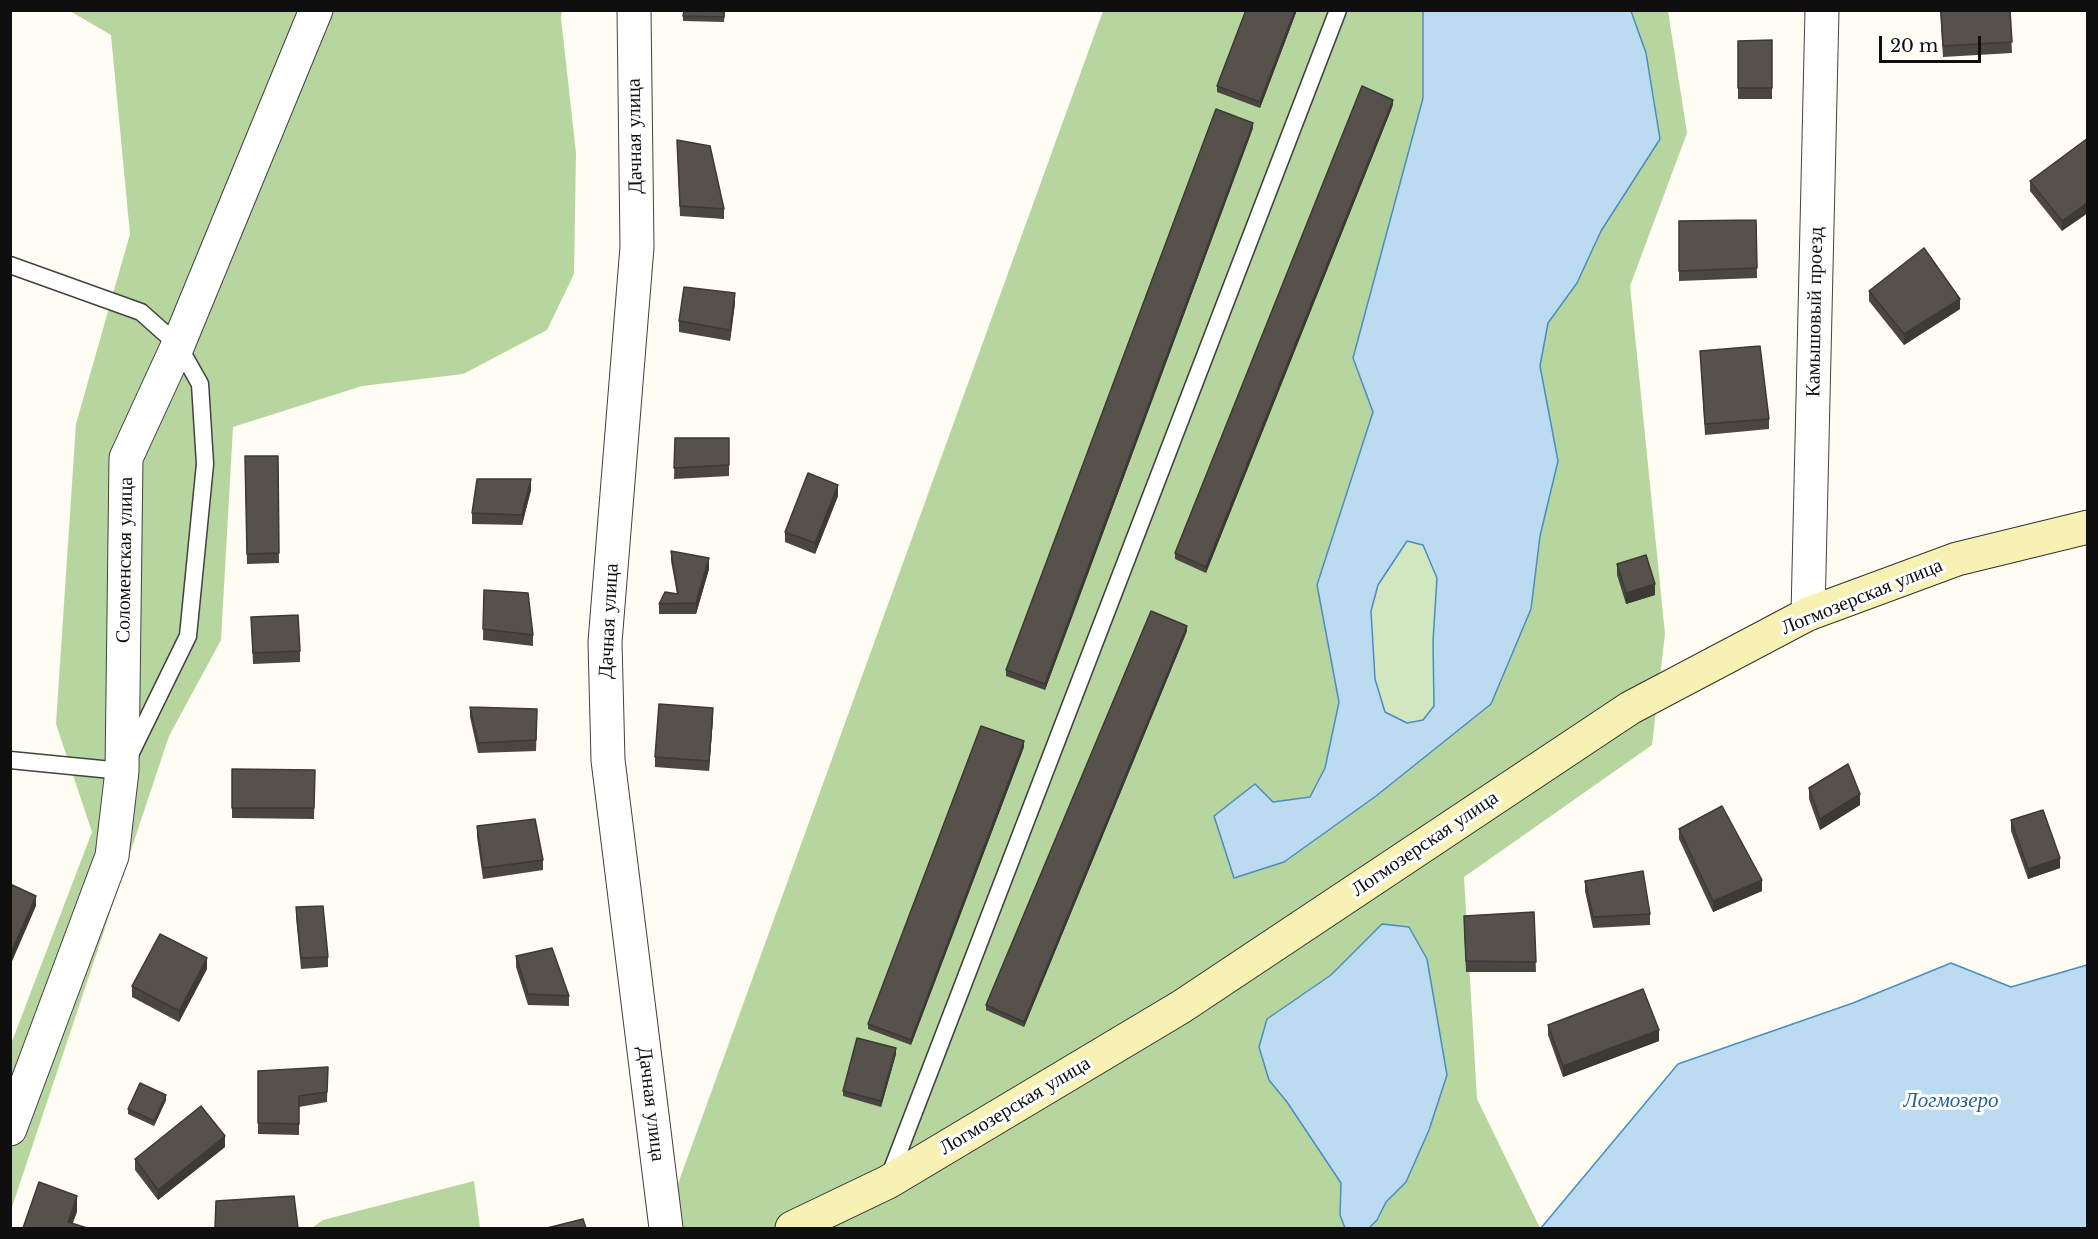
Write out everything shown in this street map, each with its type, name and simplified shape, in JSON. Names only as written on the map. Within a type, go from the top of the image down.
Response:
[{"type":"street","name":"Соломенская улица","points":[[10,1129],[112,856],[122,771],[126,458],[178,345],[316,10]]},
{"type":"street","name":"Дачная улица","points":[[634,10],[637,247],[605,642],[608,760],[666,1228]]},
{"type":"street","name":"Камышовый проезд","points":[[1808,614],[1822,10]]},
{"type":"street","name":"Логмозерская улица","points":[[792,1228],[888,1182],[1181,1007],[1630,708],[1808,614],[1957,559],[2088,527]]},
{"type":"lane","points":[[888,1182],[1338,10]]},
{"type":"lane","points":[[10,265],[141,312],[178,345],[200,384],[205,464],[188,636],[122,771],[10,760]]},
{"type":"green space","points":[[70,11],[562,11],[576,153],[574,274],[547,330],[463,374],[362,386],[233,427],[221,640],[169,736],[11,1210],[11,1044],[92,832],[56,724],[76,424],[130,234],[111,35]]},
{"type":"green space","points":[[1103,11],[1423,11],[1423,98],[1353,358],[1373,412],[1317,585],[1339,703],[1325,768],[1310,797],[1273,802],[1284,862],[1376,796],[1491,704],[1531,609],[1540,536],[1558,461],[1540,366],[1548,323],[1577,283],[1601,231],[1646,53],[1631,11],[1668,11],[1687,133],[1630,286],[1665,634],[1652,745],[1464,877],[1477,1099],[1540,1228],[1369,1228],[1377,1220],[1386,1202],[1406,1182],[1429,1130],[1447,1075],[1383,924],[1331,975],[1267,1019],[1269,1080],[1287,1102],[1341,1183],[1340,1215],[1345,1228],[662,1228]]},
{"type":"green space","points":[[1407,541],[1423,545],[1437,578],[1433,641],[1434,706],[1423,720],[1407,723],[1385,712],[1375,679],[1371,611],[1378,585]]},
{"type":"green space","points":[[474,1181],[480,1228],[312,1228],[323,1220]]},
{"type":"water","points":[[1423,11],[1631,11],[1646,53],[1660,139],[1601,231],[1577,283],[1548,323],[1540,366],[1558,461],[1540,536],[1531,609],[1491,704],[1376,796],[1284,862],[1234,878],[1214,816],[1255,784],[1273,802],[1310,797],[1325,768],[1339,702],[1317,585],[1373,412],[1353,358],[1423,98]],"holes":[[[1407,541],[1423,545],[1437,578],[1433,641],[1434,706],[1423,720],[1407,723],[1385,712],[1375,679],[1371,611],[1378,585]]]},
{"type":"water","points":[[1382,924],[1409,927],[1427,959],[1447,1075],[1429,1130],[1406,1182],[1386,1202],[1377,1220],[1369,1228],[1345,1228],[1340,1215],[1341,1183],[1287,1102],[1269,1080],[1259,1047],[1267,1019],[1331,975]]},
{"type":"water","name":"Логмозеро","points":[[1951,963],[2011,987],[2087,965],[2087,1228],[1541,1228],[1678,1064],[1853,1003]]},
{"type":"building","points":[[684,10],[724,10],[724,17],[683,16]]},
{"type":"building","points":[[1246,10],[1295,10],[1260,102],[1217,86]]},
{"type":"building","points":[[1941,10],[2010,10],[2012,42],[1943,46]]},
{"type":"building","points":[[1772,40],[1772,88],[1738,88],[1738,41]]},
{"type":"building","points":[[1362,86],[1393,100],[1206,567],[1175,553]]},
{"type":"building","points":[[1216,109],[1253,123],[1045,684],[1006,670]]},
{"type":"building","points":[[2088,138],[2088,202],[2062,221],[2030,181]]},
{"type":"building","points":[[677,140],[710,146],[724,209],[680,206]]},
{"type":"building","points":[[1756,220],[1757,268],[1679,271],[1679,221]]},
{"type":"building","points":[[1924,248],[1960,299],[1904,334],[1869,291]]},
{"type":"building","points":[[684,287],[735,293],[730,330],[679,321]]},
{"type":"building","points":[[1760,346],[1769,419],[1705,424],[1700,351]]},
{"type":"building","points":[[675,438],[729,438],[729,465],[674,468]]},
{"type":"building","points":[[245,456],[278,456],[279,553],[247,554]]},
{"type":"building","points":[[808,473],[838,485],[815,543],[785,532]]},
{"type":"building","points":[[477,479],[531,479],[522,515],[472,513]]},
{"type":"building","points":[[671,551],[709,558],[696,603],[659,604],[665,592],[678,594]]},
{"type":"building","points":[[1646,555],[1655,584],[1626,593],[1617,564]]},
{"type":"building","points":[[484,590],[528,593],[533,635],[483,629]]},
{"type":"building","points":[[1151,611],[1187,626],[1024,1022],[986,1005]]},
{"type":"building","points":[[298,615],[300,651],[253,653],[251,617]]},
{"type":"building","points":[[659,704],[713,708],[709,761],[655,757]]},
{"type":"building","points":[[470,707],[537,709],[536,740],[478,743]]},
{"type":"building","points":[[981,726],[1024,741],[911,1040],[868,1024]]},
{"type":"building","points":[[1848,764],[1860,794],[1820,819],[1809,788]]},
{"type":"building","points":[[232,769],[315,770],[314,808],[232,808]]},
{"type":"building","points":[[1722,806],[1762,880],[1713,901],[1679,829]]},
{"type":"building","points":[[2043,810],[2060,858],[2028,869],[2011,820]]},
{"type":"building","points":[[535,819],[543,860],[483,868],[477,826]]},
{"type":"building","points":[[1643,871],[1650,914],[1593,917],[1585,881]]},
{"type":"building","points":[[10,884],[36,896],[10,955]]},
{"type":"building","points":[[323,906],[328,957],[301,958],[296,907]]},
{"type":"building","points":[[1534,912],[1536,962],[1466,961],[1464,916]]},
{"type":"building","points":[[160,934],[207,958],[179,1011],[132,986]]},
{"type":"building","points":[[552,948],[569,996],[528,994],[516,956]]},
{"type":"building","points":[[1643,989],[1659,1030],[1563,1066],[1548,1025]]},
{"type":"building","points":[[857,1038],[896,1048],[881,1101],[843,1091]]},
{"type":"building","points":[[328,1067],[327,1092],[299,1096],[299,1124],[258,1123],[258,1071]]},
{"type":"building","points":[[140,1083],[166,1095],[154,1121],[128,1109]]},
{"type":"building","points":[[201,1106],[225,1136],[158,1190],[135,1159]]},
{"type":"building","points":[[39,1182],[77,1196],[68,1222],[87,1228],[23,1228]]},
{"type":"building","points":[[294,1196],[298,1228],[215,1228],[216,1201]]},
{"type":"building","points":[[583,1219],[586,1228],[547,1228]]}]
